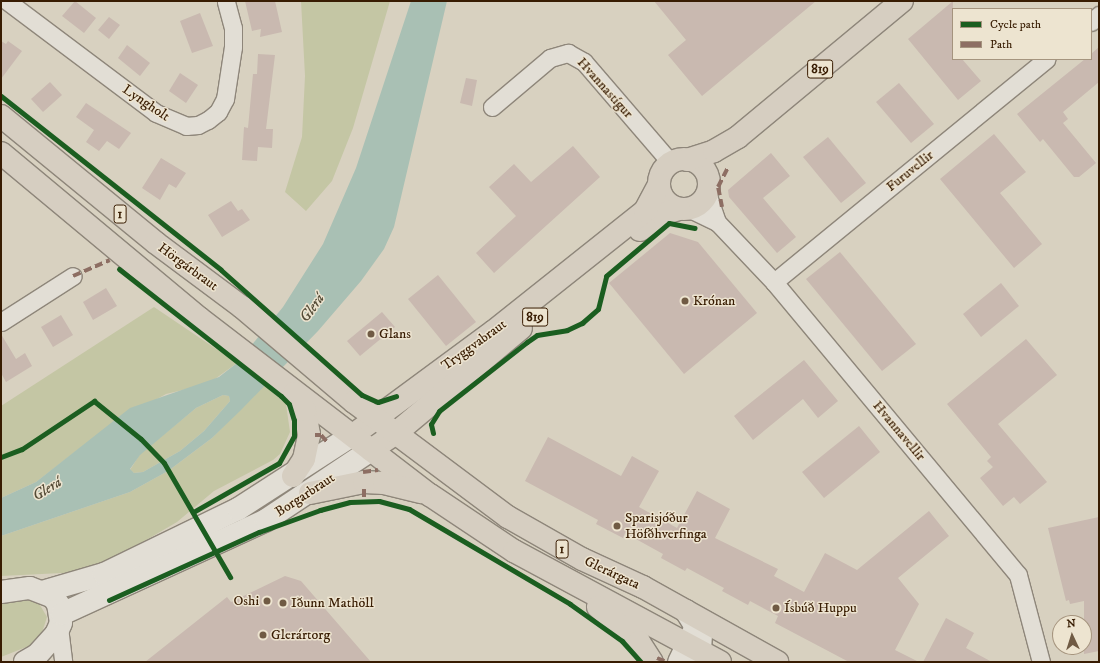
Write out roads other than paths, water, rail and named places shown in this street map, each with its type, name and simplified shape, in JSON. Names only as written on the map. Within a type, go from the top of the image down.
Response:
[{"type":"main road","name":"Tryggvabraut","points":[[353,435],[494,331],[645,211],[659,185],[664,169],[679,161],[714,151],[738,137],[900,2]]},
{"type":"main road","name":"Hörgárbraut","points":[[1,116],[156,243],[242,307],[375,418]]},
{"type":"main road","name":"Tryggvabraut","points":[[371,450],[396,433],[652,220],[701,203],[708,187],[738,137]]},
{"type":"main road","name":"1","points":[[1,153],[223,335],[288,383],[353,435]]},
{"type":"main road","points":[[679,161],[702,167],[708,187]]},
{"type":"main road","points":[[659,185],[665,201],[684,209]]},
{"type":"main road","points":[[288,383],[305,410],[309,435],[304,459],[293,476]]},
{"type":"main road","name":"Glerárgata","points":[[375,418],[514,521],[582,559],[643,587],[694,619],[777,662]]},
{"type":"main road","name":"Glerárgata","points":[[353,435],[430,495],[514,551],[698,657]]},
{"type":"main road","points":[[310,493],[364,482],[384,483],[430,495]]},
{"type":"main road","points":[[566,580],[629,632],[652,662]]},
{"type":"street","name":"Lyngholt","points":[[7,1],[156,113],[186,126],[198,125],[208,120],[218,112],[225,99],[233,47],[233,28],[226,1]]},
{"type":"street","name":"Hvannastígur","points":[[492,107],[550,58],[568,53],[584,62],[679,161]]},
{"type":"street","name":"Furuvellir","points":[[774,282],[1045,60]]},
{"type":"street","name":"Hvannavellir","points":[[708,187],[717,222]]},
{"type":"street","name":"Hvannavellir","points":[[684,209],[717,222],[774,282],[1018,575],[1027,602],[1041,662]]},
{"type":"street","points":[[1,322],[73,276]]},
{"type":"street","name":"Borgarbraut","points":[[1,592],[30,588],[42,592],[104,574],[238,509],[293,476],[353,435]]},
{"type":"street","name":"Borgarbraut","points":[[25,662],[47,645],[60,620],[266,520],[310,493],[371,450]]},
{"type":"street","points":[[42,592],[53,597],[60,620],[63,662]]},
{"type":"street","points":[[694,619],[698,657]]},
{"type":"water","name":"Glerá","points":[[411,1],[447,1],[394,227],[384,249],[361,281],[318,331],[241,410],[212,438],[168,471],[130,492],[1,536],[1,498],[36,482],[130,408],[219,377],[237,363],[283,307],[323,244],[356,168]],"holes":[[[223,395],[229,396],[230,401],[204,431],[180,451],[143,472],[134,473],[130,469],[140,455],[196,408]]]},
{"type":"place","name":"Krónan","points":[[685,301]]},
{"type":"place","name":"Glans","points":[[371,334]]},
{"type":"place","name":"Sparisjóður Höfðhverfinga","points":[[617,526]]},
{"type":"place","name":"Oshi","points":[[267,601]]},
{"type":"place","name":"Iðunn Mathöll","points":[[283,603]]},
{"type":"place","name":"Ísbúð Huppu","points":[[776,608]]},
{"type":"place","name":"Glerártorg","points":[[263,635]]}]
